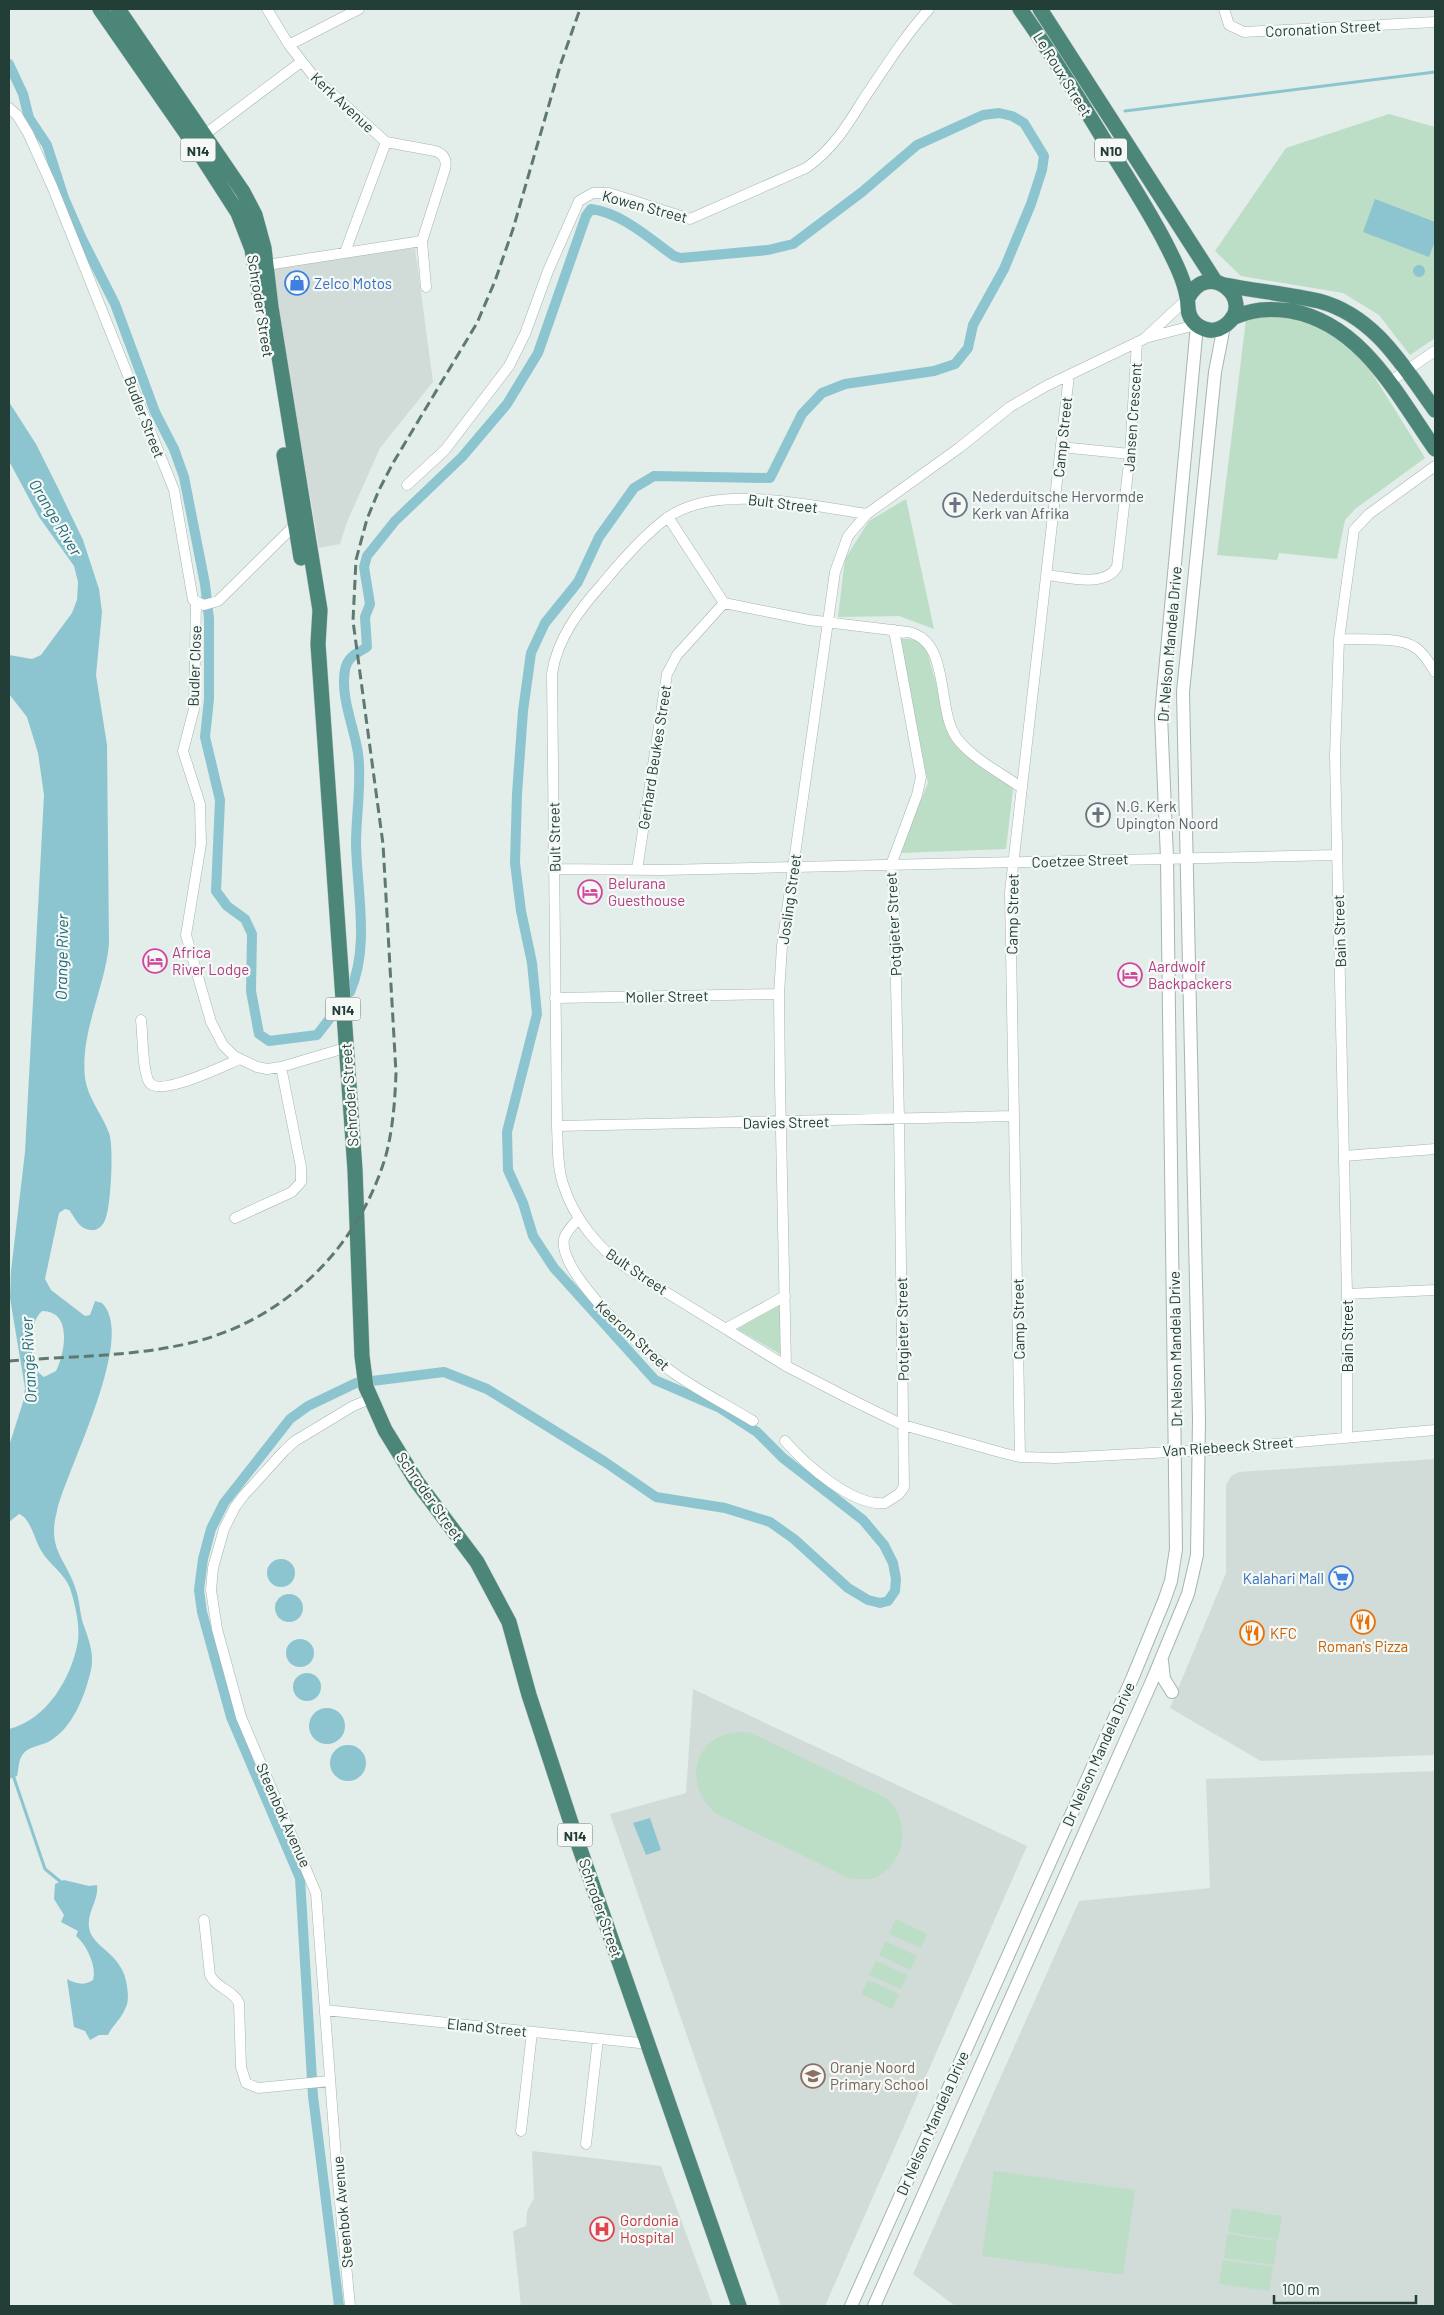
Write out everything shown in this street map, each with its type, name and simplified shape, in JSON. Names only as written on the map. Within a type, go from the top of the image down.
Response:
[{"type":"highway","name":"Schroder Street","points":[[100,9],[198,139]]},
{"type":"highway","name":"Schroder Street","points":[[118,9],[198,139],[245,226],[261,266],[301,520],[312,629],[318,644],[367,1387],[385,1430],[417,1482],[477,1562],[509,1622],[529,1695],[572,1828],[739,2306]]},
{"type":"highway","name":"Le Roux Street","points":[[1020,9],[1152,217],[1170,251],[1188,298]]},
{"type":"highway","name":"Le Roux Street","points":[[1040,9],[1220,283]]},
{"type":"highway","points":[[1188,298],[1196,287],[1208,281],[1304,298],[1345,312],[1371,328],[1407,371],[1435,410]]},
{"type":"highway","name":"N10","points":[[1220,283],[1235,299],[1235,311],[1228,322]]},
{"type":"highway","name":"N10","points":[[1188,298],[1188,313],[1196,325]]},
{"type":"highway","points":[[1196,325],[1213,330],[1261,308],[1277,309],[1314,317],[1338,329],[1358,346],[1388,383],[1435,449]]},
{"type":"street","name":"Kerk Avenue","points":[[266,9],[301,62],[315,78],[386,142],[436,151],[446,161],[422,241],[426,287]]},
{"type":"street","points":[[289,45],[359,9]]},
{"type":"street","name":"Kowen Street","points":[[407,485],[445,450],[509,366],[525,334],[548,271],[579,201],[593,193],[609,193],[690,219],[806,168],[819,159],[841,136],[890,60],[929,9]]},
{"type":"street","name":"Coronation Street","points":[[1224,9],[1229,25],[1244,32],[1435,22]]},
{"type":"street","points":[[198,139],[301,62]]},
{"type":"street","name":"Budler Street","points":[[9,108],[17,115],[28,133],[52,186],[174,490],[191,592],[205,603]]},
{"type":"street","name":"Kerk Avenue","points":[[345,252],[386,142]]},
{"type":"street","points":[[261,266],[422,241]]},
{"type":"street","points":[[1140,340],[1188,298]]},
{"type":"street","name":"Dr Nelson Mandela Drive","points":[[874,2306],[1147,1688],[1162,1659],[1188,1594],[1195,1567],[1198,1450],[1183,692],[1215,372],[1228,322]]},
{"type":"street","points":[[867,514],[959,448],[1010,407],[1140,340],[1196,325]]},
{"type":"street","name":"Dr Nelson Mandela Drive","points":[[851,2306],[1144,1650],[1164,1602],[1175,1565],[1176,1451],[1167,858],[1161,715],[1162,686],[1196,325]]},
{"type":"street","name":"Jansen Crescent","points":[[1047,575],[1100,579],[1110,576],[1115,571],[1120,556],[1140,340]]},
{"type":"street","points":[[1388,383],[1435,351]]},
{"type":"street","name":"Camp Street","points":[[1020,1457],[1010,902],[1069,375]]},
{"type":"street","points":[[1060,447],[1130,454]]},
{"type":"street","name":"Bain Street","points":[[1347,1436],[1344,1156],[1335,756],[1339,639],[1354,530],[1369,514],[1435,466]]},
{"type":"street","name":"Bult Street","points":[[867,514],[742,498],[704,503],[668,518],[641,542],[584,606],[569,626],[554,662],[552,708],[557,1126],[563,1184],[579,1218],[599,1245],[622,1265],[786,1366],[904,1425],[962,1443],[1020,1457]]},
{"type":"street","name":"Josling Street","points":[[786,1366],[780,1122],[779,994],[782,946],[835,572],[842,547],[855,527],[867,514]]},
{"type":"street","points":[[668,518],[724,603],[827,622],[914,633],[929,644],[936,660],[955,736],[968,750],[1022,788]]},
{"type":"street","points":[[205,603],[301,520]]},
{"type":"street","name":"Budler Close","points":[[205,603],[194,709],[183,751],[200,804],[201,844],[186,935],[210,1022],[223,1045],[240,1059]]},
{"type":"street","name":"Gerhard Beukes Street","points":[[636,870],[663,693],[669,668],[677,655],[724,603]]},
{"type":"street","name":"Potgieter Street","points":[[785,1442],[806,1463],[854,1496],[885,1504],[895,1497],[904,1486],[900,1119],[894,892],[891,865],[922,777],[894,630]]},
{"type":"street","points":[[1339,639],[1399,641],[1410,644],[1420,652],[1435,672]]},
{"type":"street","name":"Coetzee Street","points":[[554,869],[636,870],[1337,855]]},
{"type":"street","name":"Moller Street","points":[[555,998],[779,994]]},
{"type":"street","points":[[141,1020],[146,1074],[149,1083],[160,1088],[184,1082],[240,1059],[257,1067],[267,1069],[281,1067],[345,1048]]},
{"type":"street","points":[[235,1218],[292,1192],[301,1182],[301,1167],[281,1067]]},
{"type":"street","name":"Davies Street","points":[[557,1126],[1014,1116]]},
{"type":"street","points":[[1344,1156],[1435,1149]]},
{"type":"street","name":"Keerom Street","points":[[579,1218],[566,1235],[565,1249],[572,1265],[597,1303],[675,1374],[753,1421]]},
{"type":"street","points":[[1346,1294],[1435,1290]]},
{"type":"street","points":[[727,1328],[785,1296]]},
{"type":"street","name":"Steenbok Avenue","points":[[350,2306],[314,1883],[241,1717],[217,1629],[211,1590],[215,1561],[224,1529],[232,1512],[244,1495],[296,1441],[353,1406],[367,1387]]},
{"type":"street","name":"Van Riebeeck Street","points":[[1020,1457],[1056,1458],[1198,1450],[1435,1430]]},
{"type":"street","points":[[1117,1710],[1147,1688],[1144,1650]]},
{"type":"street","points":[[1162,1659],[1164,1679],[1172,1692]]},
{"type":"street","points":[[204,1920],[210,1974],[213,1981],[235,1996],[239,2003],[241,2067],[246,2083],[258,2088],[330,2081]]},
{"type":"street","name":"Eland Street","points":[[325,2010],[649,2044]]},
{"type":"street","points":[[521,2131],[532,2032]]},
{"type":"street","points":[[586,2144],[598,2039]]},
{"type":"shaded area","points":[[415,248],[433,382],[380,448],[347,522],[340,544],[319,548],[271,267]]},
{"type":"shaded area","name":"Kalahari Mall","points":[[1435,1459],[1435,1755],[1261,1761],[1170,1708],[1226,1573],[1226,1485],[1231,1476],[1239,1472]]},
{"type":"shaded area","name":"Oranje Noord Primary School","points":[[693,1689],[1027,1846],[825,2306],[781,2306],[610,1814],[686,1793]]},
{"type":"shaded area","points":[[1435,1771],[1435,2306],[955,2306],[913,2274],[1079,1901],[1210,1888],[1206,1779]]},
{"type":"shaded area","name":"Gordonia Hospital","points":[[532,2151],[661,2166],[713,2306],[521,2306],[513,2231],[526,2226],[527,2211],[534,2198]]},
{"type":"green space","points":[[1389,114],[1435,127],[1435,338],[1410,355],[1379,315],[1343,293],[1241,276],[1215,251],[1286,148]]},
{"type":"green space","points":[[1271,313],[1318,324],[1362,357],[1425,458],[1355,509],[1345,520],[1337,559],[1279,553],[1277,560],[1217,555],[1246,320]]},
{"type":"green space","points":[[906,499],[934,629],[899,616],[838,617],[845,559],[869,521]]},
{"type":"green space","points":[[899,638],[918,640],[927,651],[951,738],[1013,789],[1006,849],[899,853],[928,783]]},
{"type":"green space","points":[[782,1304],[785,1357],[737,1329]]},
{"type":"green space","points":[[731,1733],[751,1733],[886,1798],[894,1807],[899,1818],[902,1840],[894,1861],[886,1870],[870,1879],[849,1878],[715,1813],[702,1796],[698,1786],[696,1776],[697,1765],[706,1747],[715,1739]]},
{"type":"green space","points":[[896,1919],[927,1934],[921,1948],[889,1934]]},
{"type":"green space","points":[[886,1941],[917,1956],[910,1970],[879,1955]]},
{"type":"green space","points":[[876,1961],[908,1975],[901,1989],[869,1975]]},
{"type":"green space","points":[[868,1980],[899,1994],[892,2009],[861,1994]]},
{"type":"green space","points":[[994,2171],[1135,2190],[1123,2275],[982,2256]]},
{"type":"green space","points":[[1232,2208],[1282,2216],[1278,2240],[1228,2232]]},
{"type":"green space","points":[[1227,2234],[1277,2241],[1274,2265],[1224,2258]]},
{"type":"green space","points":[[1223,2260],[1273,2267],[1269,2291],[1219,2284]]},
{"type":"water","points":[[1375,199],[1435,222],[1435,241],[1429,257],[1363,232]]},
{"type":"water","points":[[1419,265],[1425,271],[1419,277],[1413,271]]},
{"type":"water","name":"Orange River","points":[[9,402],[36,444],[58,488],[83,540],[99,589],[102,612],[96,675],[107,745],[109,944],[107,961],[89,1027],[84,1061],[85,1078],[89,1093],[111,1140],[112,1163],[109,1203],[105,1220],[97,1229],[90,1230],[82,1227],[69,1210],[65,1209],[59,1213],[45,1279],[51,1290],[85,1316],[90,1315],[95,1301],[102,1303],[111,1320],[111,1344],[106,1372],[85,1435],[63,1491],[54,1525],[56,1546],[77,1593],[91,1650],[91,1668],[84,1693],[71,1720],[50,1741],[26,1751],[20,1759],[17,1776],[9,1779],[9,1729],[35,1717],[56,1695],[64,1682],[75,1655],[78,1641],[78,1621],[70,1588],[61,1573],[39,1548],[27,1520],[19,1514],[9,1522],[9,1446],[23,1402],[25,1388],[10,1298],[11,1271],[25,1152],[44,795],[38,753],[27,717],[9,694],[9,655],[32,659],[41,655],[72,613],[77,600],[78,582],[74,566],[39,517],[9,461]],"holes":[[[42,1311],[52,1313],[59,1318],[62,1325],[64,1344],[56,1371],[44,1377],[33,1368],[33,1330]]]},
{"type":"water","points":[[281,1559],[291,1563],[295,1573],[291,1583],[281,1587],[271,1583],[267,1573],[271,1563]]},
{"type":"water","points":[[289,1594],[299,1598],[303,1608],[299,1618],[289,1622],[279,1618],[275,1608],[279,1598]]},
{"type":"water","points":[[300,1639],[310,1643],[314,1653],[310,1663],[300,1667],[290,1663],[286,1653],[290,1643]]},
{"type":"water","points":[[307,1673],[317,1677],[321,1687],[317,1697],[307,1701],[297,1697],[293,1687],[297,1677]]},
{"type":"water","points":[[327,1708],[334,1709],[340,1713],[344,1719],[344,1733],[340,1739],[334,1743],[327,1744],[320,1743],[314,1739],[310,1733],[309,1726],[310,1719],[314,1713],[320,1709]]},
{"type":"water","points":[[348,1745],[355,1746],[361,1750],[365,1756],[365,1770],[361,1776],[355,1780],[348,1781],[341,1780],[335,1776],[331,1770],[330,1763],[331,1756],[335,1750],[341,1746]]},
{"type":"water","points":[[650,1818],[661,1850],[646,1855],[633,1823]]},
{"type":"water","points":[[64,1880],[89,1886],[97,1885],[89,1922],[91,1934],[120,1965],[127,1986],[127,2004],[108,2035],[99,2035],[90,2040],[85,2031],[74,2027],[67,1979],[80,1984],[90,1982],[93,1980],[94,1969],[87,1950],[76,1936],[78,1931],[61,1922],[64,1915],[54,1899],[55,1884]]},
{"type":"waterway","points":[[9,64],[23,94],[29,118],[47,145],[64,198],[81,237],[115,304],[155,412],[174,449],[184,477],[205,584],[209,619],[209,699],[205,737],[220,800],[216,891],[227,906],[245,919],[252,934],[251,991],[259,1034],[269,1041],[317,1035],[331,1017]]},
{"type":"waterway","points":[[1125,111],[1435,72]]},
{"type":"waterway","points":[[339,2306],[313,2096],[300,1878],[231,1717],[202,1612],[199,1590],[203,1559],[211,1529],[224,1503],[290,1419],[308,1406],[356,1383],[444,1372],[487,1389],[605,1462],[656,1497],[725,1508],[770,1522],[794,1539],[848,1588],[868,1600],[880,1603],[888,1601],[895,1591],[896,1579],[893,1563],[884,1545],[863,1520],[783,1458],[757,1432],[720,1408],[655,1380],[554,1268],[533,1236],[523,1203],[508,1170],[507,1132],[537,1014],[532,963],[521,911],[515,863],[517,794],[523,711],[531,653],[545,623],[578,582],[599,537],[634,488],[654,476],[770,478],[802,414],[822,393],[845,384],[934,371],[955,364],[968,348],[973,325],[1004,269],[1031,204],[1042,170],[1044,156],[1024,123],[1012,116],[999,113],[983,115],[917,145],[862,192],[793,244],[768,250],[681,258],[674,256],[624,221],[602,211],[591,209],[586,216],[538,353],[507,404],[462,457],[395,521],[367,556],[364,567],[370,604],[365,617],[367,647],[353,656],[348,662],[344,680],[344,690],[359,764],[356,844],[361,938],[360,956],[350,992]]},
{"type":"waterway","points":[[13,1775],[45,1869],[61,1882]]},
{"type":"railway","points":[[9,1361],[123,1354],[168,1348],[224,1332],[256,1317],[286,1298],[313,1276],[337,1250],[357,1221],[374,1189],[386,1155],[390,1135],[396,1073],[383,844],[353,621],[356,560],[367,519],[379,490],[393,463],[477,323],[495,281],[513,229],[561,63],[580,9]]},
{"type":"place","name":"Zelco Motos","points":[[297,283]]},
{"type":"place","name":"Nederduitsche Hervormde Kerk van Afrika","points":[[955,505]]},
{"type":"place","name":"N.G. Kerk Upington Noord","points":[[1098,815]]},
{"type":"place","name":"Belurana Guesthouse","points":[[590,892]]},
{"type":"place","name":"Africa River Lodge","points":[[155,961]]},
{"type":"place","name":"Aardwolf Backpackers","points":[[1130,975]]},
{"type":"place","name":"Kalahari Mall","points":[[1341,1578]]},
{"type":"place","name":"Roman's Pizza","points":[[1363,1622]]},
{"type":"place","name":"KFC","points":[[1252,1633]]},
{"type":"place","name":"Oranje Noord Primary School","points":[[813,2076]]},
{"type":"place","name":"Gordonia Hospital","points":[[602,2229]]}]
